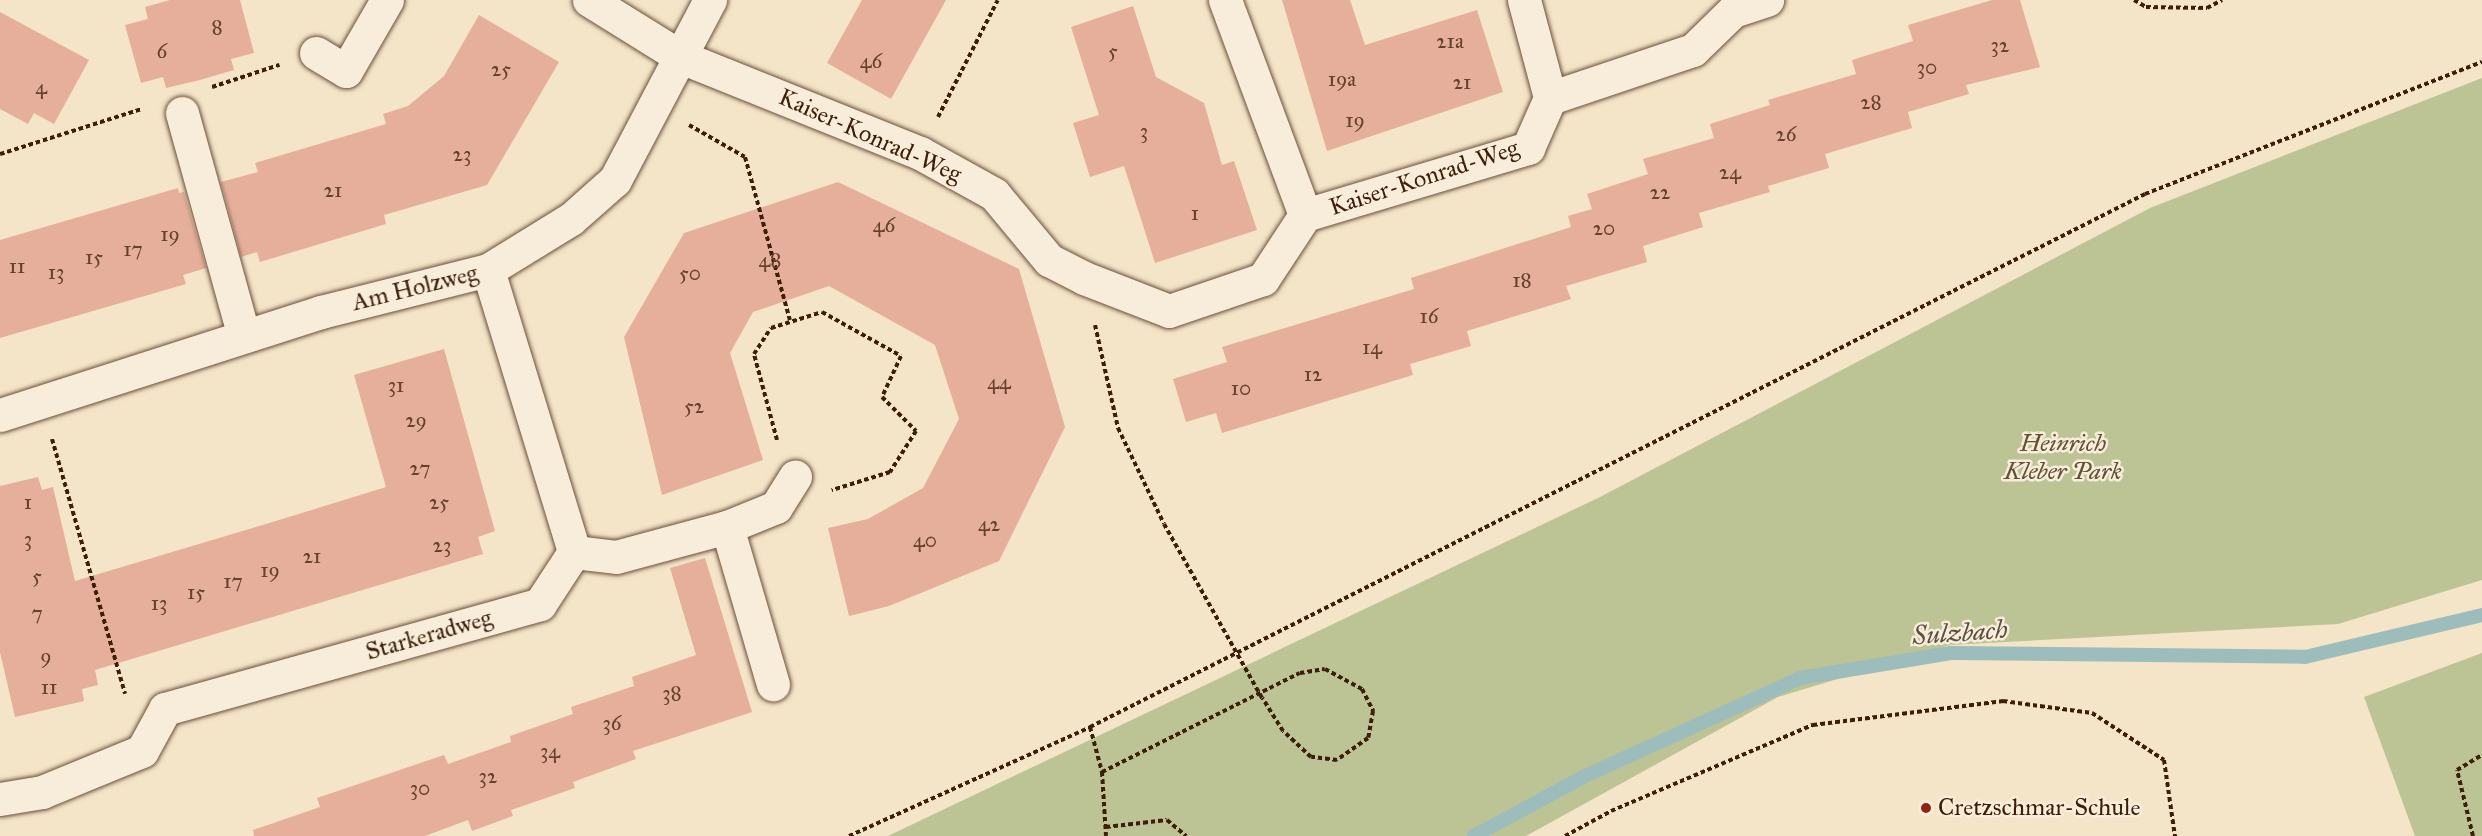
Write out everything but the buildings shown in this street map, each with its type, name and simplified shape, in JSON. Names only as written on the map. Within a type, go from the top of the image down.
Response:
[{"type":"street","points":[[316,53],[346,71],[387,0]]},
{"type":"street","name":"Kaiser-Konrad-Weg","points":[[589,0],[681,57],[920,153],[994,194],[1049,260],[1084,278],[1169,310],[1263,279],[1305,215],[1528,148],[1550,98]]},
{"type":"street","name":"Am Holzweg","points":[[0,415],[321,312],[488,270],[571,219],[615,180],[710,0]]},
{"type":"street","name":"Kaiser-Konrad-Weg","points":[[1225,0],[1305,215]]},
{"type":"street","points":[[1524,0],[1550,98],[1693,50],[1733,12],[1767,0]]},
{"type":"street","points":[[182,113],[244,336]]},
{"type":"street","points":[[488,270],[574,552],[616,557],[727,527],[776,507],[795,476]]},
{"type":"street","points":[[727,527],[773,684]]},
{"type":"street","name":"Starkeradweg","points":[[142,751],[165,709],[540,604],[574,552]]},
{"type":"street","points":[[0,799],[42,792],[142,751]]},
{"type":"path","points":[[920,153],[998,0]]},
{"type":"path","points":[[2134,0],[2146,7],[2207,8],[2222,0]]},
{"type":"path","points":[[849,836],[1090,727],[2145,194],[2482,62]]},
{"type":"path","points":[[656,105],[744,157],[790,320]]},
{"type":"path","points":[[1084,278],[1118,428],[1164,524],[1262,698],[1283,731],[1311,757],[1337,760],[1368,738],[1372,711],[1362,689],[1325,669],[1300,673],[1102,772]]},
{"type":"path","points":[[41,401],[142,751]]},
{"type":"path","points":[[1565,836],[1611,811],[1813,725],[2003,701],[2092,713],[2164,760],[2175,836]]},
{"type":"path","points":[[1090,727],[1102,772],[1106,836]]},
{"type":"path","points":[[2473,836],[2457,770],[2482,755]]},
{"type":"path","points":[[1106,827],[1167,820],[1186,836]]},
{"type":"green space","name":"Heinrich Kleber Park","points":[[2482,78],[2482,580],[2338,624],[1950,645],[1778,697],[1526,836],[888,836],[1600,497],[2150,208]]},
{"type":"green space","points":[[2482,653],[2482,836],[2415,836],[2364,697]]},
{"type":"waterway","name":"Sulzbach","points":[[1474,836],[1583,777],[1800,678],[1951,653],[2305,657],[2482,615]]},
{"type":"place","name":"Cretzschmar-Schule","points":[[1926,808]]}]
